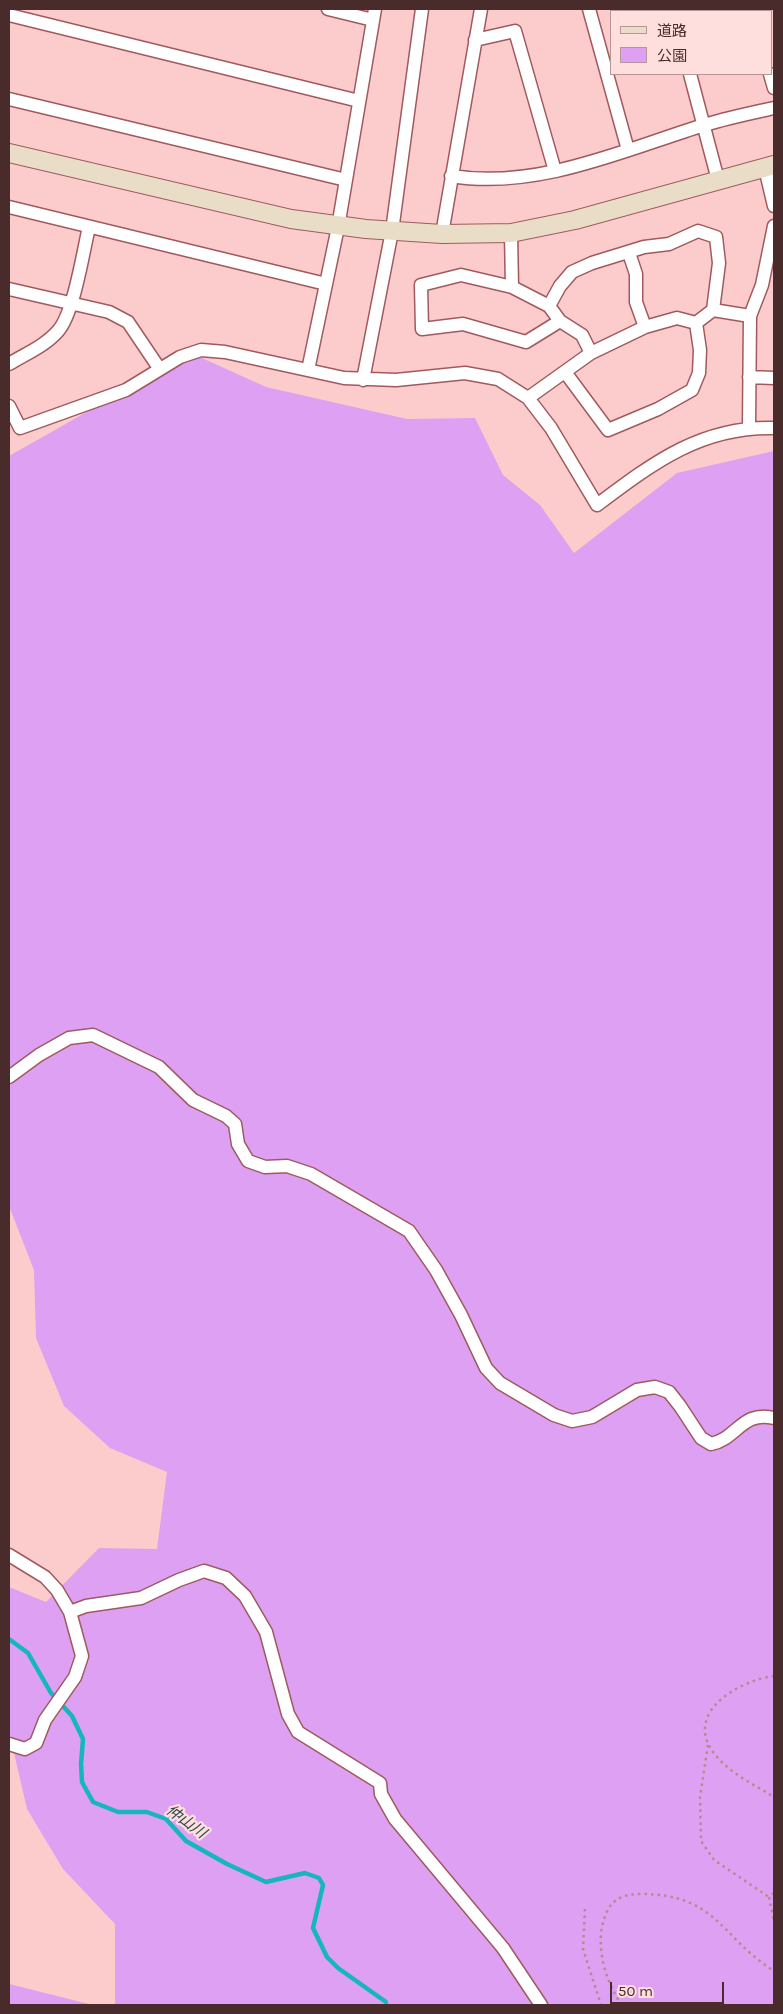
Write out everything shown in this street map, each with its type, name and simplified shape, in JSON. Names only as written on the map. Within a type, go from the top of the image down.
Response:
[{"type":"street","points":[[308,370],[338,227],[374,14],[328,9]]},
{"type":"street","points":[[363,380],[392,231],[422,9]]},
{"type":"street","points":[[442,234],[481,9]]},
{"type":"street","points":[[588,9],[628,150]]},
{"type":"street","points":[[9,14],[359,101]]},
{"type":"street","points":[[475,40],[515,31],[555,171]]},
{"type":"street","points":[[690,75],[718,180]]},
{"type":"street","points":[[770,75],[774,88]]},
{"type":"street","points":[[9,99],[346,180]]},
{"type":"street","points":[[452,176],[476,180],[555,171],[705,125],[774,108]]},
{"type":"street","points":[[9,153],[291,219],[338,227],[392,231],[442,234],[511,234],[575,220],[770,166],[774,206]]},
{"type":"street","points":[[9,207],[326,284]]},
{"type":"street","points":[[749,427],[750,316],[768,287],[774,226]]},
{"type":"street","points":[[9,364],[40,346],[59,330],[70,304],[89,227]]},
{"type":"street","points":[[549,306],[560,286],[572,272],[592,263],[644,247],[669,244],[698,231],[716,237],[719,262],[713,310],[696,323]]},
{"type":"street","points":[[511,234],[512,287]]},
{"type":"street","points":[[629,253],[636,274],[636,302],[645,327]]},
{"type":"street","points":[[560,321],[526,342],[463,324],[422,329],[421,285],[461,275],[512,287],[549,306],[560,321],[582,336],[591,352]]},
{"type":"street","points":[[9,290],[109,312],[128,322],[159,368]]},
{"type":"street","points":[[713,310],[750,316]]},
{"type":"street","points":[[528,398],[591,352],[645,327],[677,318],[696,323]]},
{"type":"street","points":[[565,372],[608,430],[658,409],[692,390],[700,373],[700,350],[696,323]]},
{"type":"street","points":[[9,406],[20,428],[126,390],[143,382],[159,368],[180,357],[201,350],[225,352],[363,380],[396,380],[465,374],[498,379],[528,398],[551,428],[597,505],[664,456],[703,438],[749,427],[774,428]]},
{"type":"street","points":[[748,377],[774,378]]},
{"type":"street","points":[[9,1076],[39,1055],[69,1038],[93,1036],[159,1067],[193,1100],[226,1116],[235,1124],[238,1144],[248,1161],[265,1167],[287,1166],[311,1174],[408,1232],[436,1270],[461,1315],[486,1368],[500,1383],[554,1415],[572,1421],[592,1417],[637,1390],[655,1386],[669,1392],[701,1438],[711,1444],[723,1442],[736,1428],[752,1418],[774,1418]]},
{"type":"street","points":[[9,1555],[46,1577],[57,1590],[70,1612],[82,1656],[74,1677],[45,1720],[36,1743],[25,1748],[9,1744]]},
{"type":"street","points":[[70,1612],[86,1606],[126,1602],[141,1598],[179,1580],[204,1572],[226,1578],[245,1596],[266,1632],[288,1714],[298,1732],[380,1783],[381,1794],[395,1819],[503,1948],[542,2005]]},
{"type":"path","points":[[774,1676],[754,1680],[720,1698],[707,1720],[705,1736],[718,1758],[727,1766],[774,1797]]},
{"type":"path","points":[[708,1744],[700,1797],[702,1841],[714,1860],[769,1897],[774,1921]]},
{"type":"path","points":[[769,1897],[774,1893]]},
{"type":"path","points":[[622,2005],[615,1996],[604,1968],[600,1938],[606,1909],[618,1899],[635,1894],[668,1895],[698,1906],[714,1917],[758,1961],[774,1971]]},
{"type":"path","points":[[585,1909],[583,1949],[601,2005]]},
{"type":"green space","points":[[191,353],[266,387],[407,419],[475,418],[503,475],[540,505],[574,553],[677,473],[774,451],[774,2005],[115,2005],[115,1924],[63,1869],[27,1809],[9,1731],[9,1587],[46,1602],[99,1548],[157,1549],[167,1472],[110,1448],[64,1406],[36,1338],[34,1270],[9,1206],[9,456]]},
{"type":"green space","points":[[9,1984],[93,2005],[9,2005]]},
{"type":"waterway","name":"仲山川","points":[[9,1639],[28,1653],[51,1693],[72,1716],[83,1739],[82,1782],[93,1802],[118,1812],[147,1812],[166,1819],[186,1841],[227,1864],[266,1882],[305,1873],[319,1878],[323,1885],[313,1928],[327,1957],[338,1968],[386,2002]]}]
